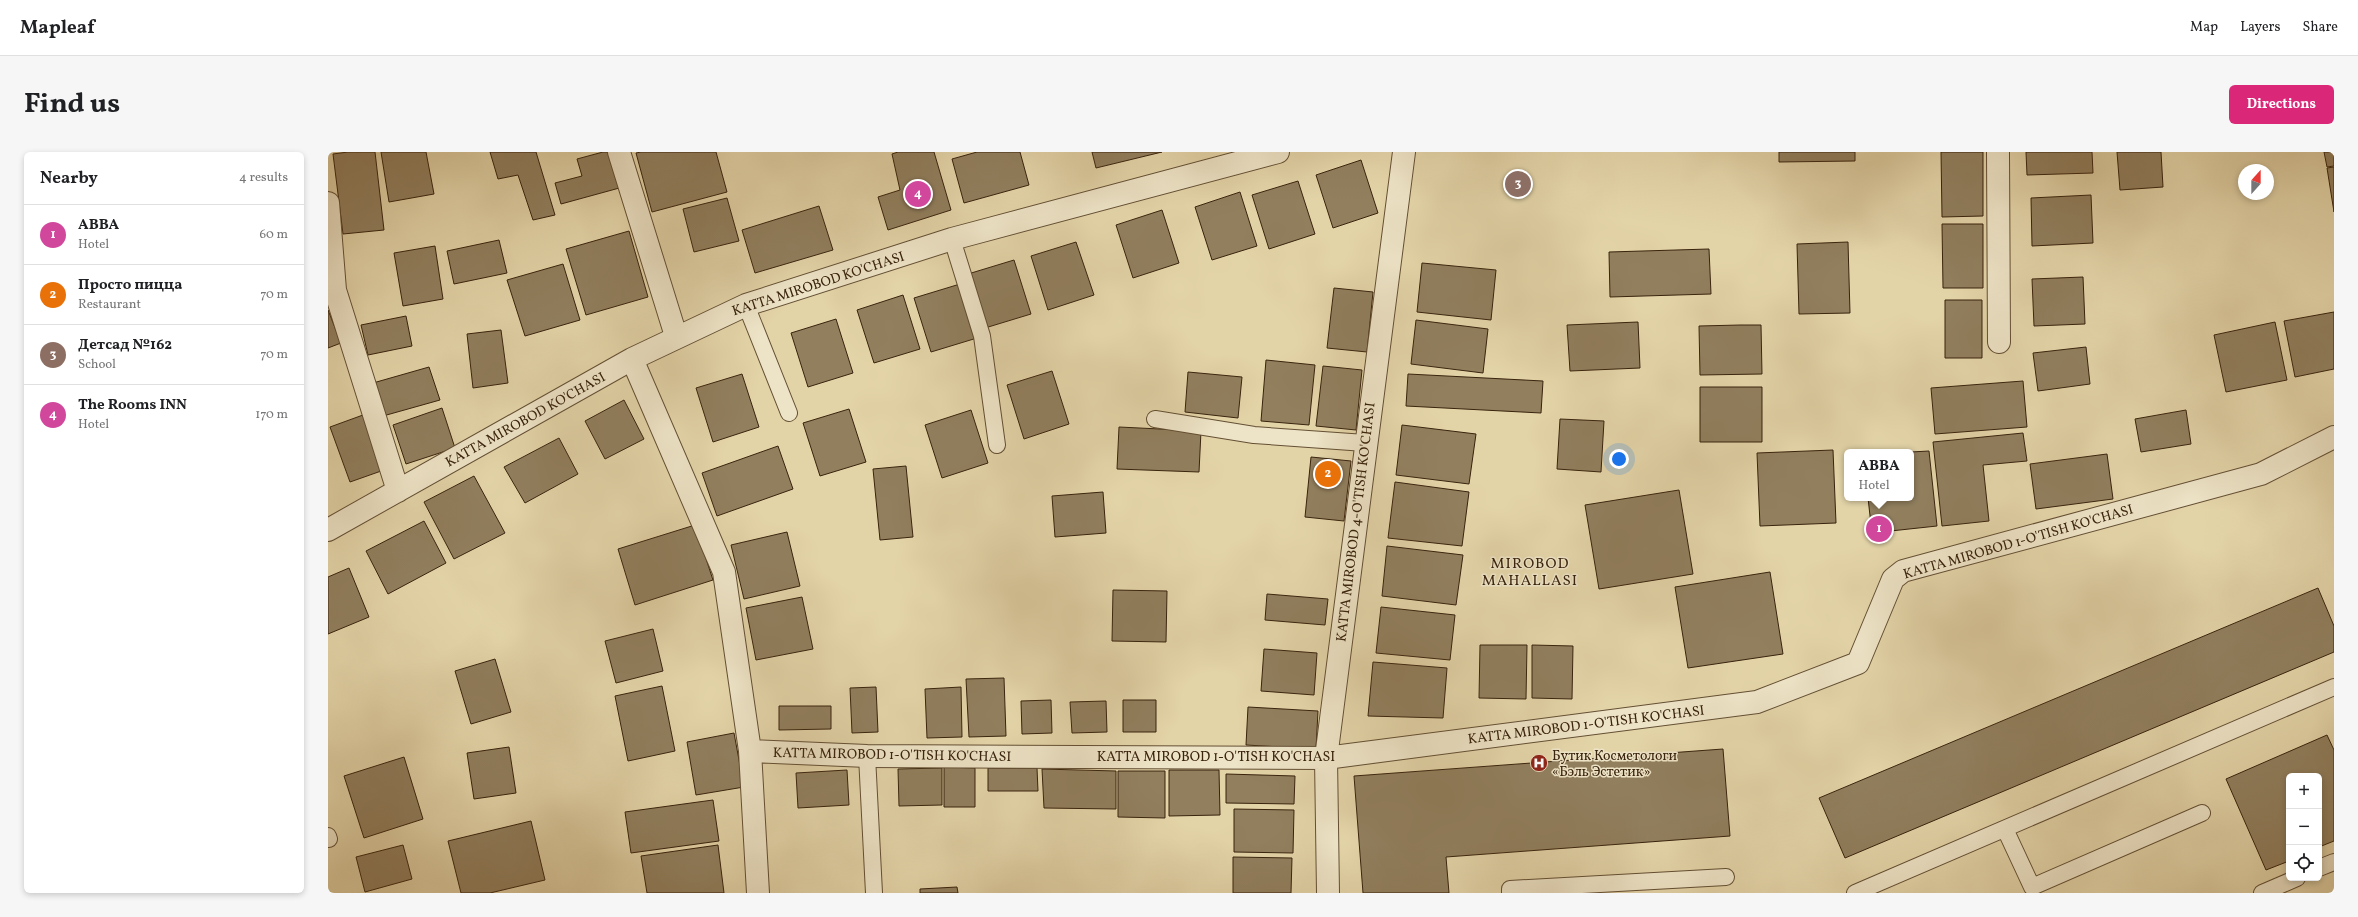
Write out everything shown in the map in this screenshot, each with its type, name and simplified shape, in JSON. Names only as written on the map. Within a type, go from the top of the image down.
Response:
[{"type":"street","points":[[620,152],[676,336]]},
{"type":"street","name":"KATTA MIROBOD KO'CHASI","points":[[328,530],[632,359],[676,336],[746,305],[952,239],[1278,152]]},
{"type":"street","name":"KATTA MIROBOD 4-O'TISH KO'CHASI","points":[[1328,893],[1326,758],[1365,443],[1404,152]]},
{"type":"street","points":[[1998,152],[1999,342]]},
{"type":"street","points":[[328,203],[335,290],[398,491]]},
{"type":"street","points":[[632,359],[724,572],[750,751],[758,893]]},
{"type":"street","name":"KATTA MIROBOD 1-O'TISH KO'CHASI","points":[[750,751],[867,756],[1326,758],[1757,702],[1858,663],[1893,579],[1903,571],[2261,474],[2334,437]]},
{"type":"lane","points":[[952,239],[982,336],[997,445]]},
{"type":"lane","points":[[746,305],[789,413]]},
{"type":"lane","points":[[1155,419],[1254,435],[1365,443]]},
{"type":"lane","points":[[1856,893],[2334,687]]},
{"type":"lane","points":[[867,756],[874,893]]},
{"type":"lane","points":[[2005,829],[2026,890],[2202,813]]},
{"type":"lane","points":[[2322,867],[2334,862]]},
{"type":"lane","points":[[1510,893],[1510,889],[1726,877]]},
{"type":"lane","points":[[2262,893],[2289,881]]},
{"type":"building","points":[[348,152],[375,152],[384,230],[343,234],[333,154]]},
{"type":"building","points":[[381,152],[426,152],[434,194],[389,202]]},
{"type":"building","points":[[490,152],[536,152],[555,215],[533,220],[518,175],[498,179]]},
{"type":"building","points":[[603,152],[613,152],[623,187],[561,204],[555,183],[582,176],[577,159]]},
{"type":"building","points":[[716,152],[727,192],[652,212],[636,153]]},
{"type":"building","points":[[898,152],[934,152],[951,210],[888,230],[878,197],[900,190],[892,154]]},
{"type":"building","points":[[977,152],[1020,152],[1029,185],[964,203],[952,159]]},
{"type":"building","points":[[1092,152],[1162,152],[1096,168]]},
{"type":"building","points":[[1779,152],[1855,152],[1855,161],[1779,162]]},
{"type":"building","points":[[1941,152],[1983,152],[1983,216],[1942,217]]},
{"type":"building","points":[[2026,152],[2092,152],[2093,173],[2027,175]]},
{"type":"building","points":[[2117,152],[2161,152],[2163,187],[2120,190]]},
{"type":"building","points":[[2324,152],[2334,152],[2334,166],[2327,167]]},
{"type":"building","points":[[1361,160],[1378,213],[1333,228],[1316,175]]},
{"type":"building","points":[[2334,167],[2334,212],[2327,168]]},
{"type":"building","points":[[1298,181],[1315,234],[1269,249],[1252,195]]},
{"type":"building","points":[[1240,192],[1257,246],[1212,260],[1195,207]]},
{"type":"building","points":[[2091,195],[2093,243],[2032,246],[2031,198]]},
{"type":"building","points":[[727,198],[739,241],[694,252],[683,209]]},
{"type":"building","points":[[819,206],[833,250],[755,273],[742,230]]},
{"type":"building","points":[[1162,210],[1179,263],[1133,278],[1116,225]]},
{"type":"building","points":[[1942,224],[1983,224],[1983,288],[1943,288]]},
{"type":"building","points":[[629,231],[648,297],[586,315],[566,249]]},
{"type":"building","points":[[499,240],[507,273],[454,284],[447,251]]},
{"type":"building","points":[[1076,242],[1094,295],[1048,310],[1031,256]]},
{"type":"building","points":[[1848,242],[1850,313],[1799,314],[1797,244]]},
{"type":"building","points":[[435,246],[443,299],[403,306],[394,253]]},
{"type":"building","points":[[1709,249],[1711,294],[1610,297],[1609,252]]},
{"type":"building","points":[[1014,260],[1031,314],[985,328],[968,274]]},
{"type":"building","points":[[1422,263],[1496,270],[1491,320],[1417,312]]},
{"type":"building","points":[[563,264],[580,320],[525,336],[507,280]]},
{"type":"building","points":[[2083,277],[2085,324],[2034,326],[2032,279]]},
{"type":"building","points":[[960,284],[977,338],[931,352],[914,298]]},
{"type":"building","points":[[1334,288],[1373,292],[1367,352],[1327,348]]},
{"type":"building","points":[[903,295],[920,349],[874,363],[857,310]]},
{"type":"building","points":[[1945,300],[1982,300],[1982,358],[1945,358]]},
{"type":"building","points":[[328,310],[341,343],[328,348]]},
{"type":"building","points":[[2334,312],[2334,369],[2295,377],[2284,321]]},
{"type":"building","points":[[406,316],[412,346],[368,355],[361,325]]},
{"type":"building","points":[[836,319],[853,373],[808,387],[791,333]]},
{"type":"building","points":[[1416,320],[1488,329],[1483,373],[1411,364]]},
{"type":"building","points":[[1638,322],[1640,368],[1570,371],[1567,325]]},
{"type":"building","points":[[2275,322],[2287,380],[2226,392],[2214,335]]},
{"type":"building","points":[[1761,325],[1762,374],[1700,375],[1699,326]]},
{"type":"building","points":[[501,330],[508,383],[473,388],[467,334]]},
{"type":"building","points":[[2086,347],[2090,384],[2038,391],[2033,353]]},
{"type":"building","points":[[1266,360],[1315,365],[1309,425],[1261,421]]},
{"type":"building","points":[[1323,366],[1362,370],[1356,430],[1316,426]]},
{"type":"building","points":[[429,367],[440,400],[383,416],[373,383]]},
{"type":"building","points":[[1052,371],[1069,424],[1024,439],[1007,385]]},
{"type":"building","points":[[1188,372],[1242,377],[1238,418],[1185,412]]},
{"type":"building","points":[[742,374],[759,427],[713,442],[696,388]]},
{"type":"building","points":[[1408,374],[1543,381],[1541,413],[1406,406]]},
{"type":"building","points":[[2023,381],[2027,427],[1935,434],[1931,388]]},
{"type":"building","points":[[1700,387],[1762,387],[1762,442],[1700,442]]},
{"type":"building","points":[[624,400],[644,439],[605,459],[585,421]]},
{"type":"building","points":[[442,408],[455,448],[406,464],[393,425]]},
{"type":"building","points":[[849,409],[866,462],[820,476],[803,423]]},
{"type":"building","points":[[971,410],[988,463],[942,478],[925,425]]},
{"type":"building","points":[[2186,410],[2191,444],[2141,452],[2135,419]]},
{"type":"building","points":[[363,415],[384,470],[350,482],[330,427]]},
{"type":"building","points":[[1560,419],[1604,421],[1601,472],[1557,469]]},
{"type":"building","points":[[1402,425],[1476,434],[1469,484],[1396,475]]},
{"type":"building","points":[[1119,427],[1201,431],[1199,472],[1117,469]]},
{"type":"building","points":[[2023,433],[2027,461],[1983,465],[1989,521],[1942,526],[1933,442]]},
{"type":"building","points":[[559,438],[578,474],[525,503],[504,467]]},
{"type":"building","points":[[778,446],[793,489],[717,516],[702,473]]},
{"type":"building","points":[[1833,450],[1836,523],[1760,526],[1757,453]]},
{"type":"building","points":[[1929,451],[1937,526],[1872,533],[1868,501],[1914,501],[1914,452]]},
{"type":"building","points":[[2107,454],[2113,499],[2036,509],[2030,464]]},
{"type":"building","points":[[1311,457],[1351,461],[1344,521],[1305,517]]},
{"type":"building","points":[[906,466],[913,537],[880,540],[873,469]]},
{"type":"building","points":[[474,476],[505,533],[454,559],[424,502]]},
{"type":"building","points":[[1395,482],[1469,492],[1462,546],[1388,538]]},
{"type":"building","points":[[1679,490],[1693,574],[1599,589],[1585,505]]},
{"type":"building","points":[[1103,492],[1106,533],[1055,537],[1052,496]]},
{"type":"building","points":[[424,521],[446,563],[388,594],[366,551]]},
{"type":"building","points":[[695,525],[713,580],[635,605],[618,549]]},
{"type":"building","points":[[787,532],[800,586],[744,599],[731,545]]},
{"type":"building","points":[[1387,546],[1463,555],[1456,605],[1382,596]]},
{"type":"building","points":[[349,568],[369,617],[328,634],[328,577]]},
{"type":"building","points":[[1770,572],[1783,654],[1688,668],[1675,587]]},
{"type":"building","points":[[2318,588],[2334,626],[2334,652],[1845,858],[1819,798]]},
{"type":"building","points":[[1113,590],[1167,591],[1166,642],[1112,641]]},
{"type":"building","points":[[1267,594],[1328,599],[1325,625],[1265,620]]},
{"type":"building","points":[[802,597],[813,649],[756,660],[746,608]]},
{"type":"building","points":[[1381,607],[1455,615],[1450,660],[1376,653]]},
{"type":"building","points":[[653,629],[663,671],[616,683],[605,641]]},
{"type":"building","points":[[1480,645],[1527,645],[1526,699],[1479,698]]},
{"type":"building","points":[[1532,645],[1573,646],[1572,699],[1532,698]]},
{"type":"building","points":[[1264,649],[1317,653],[1314,695],[1261,691]]},
{"type":"building","points":[[495,659],[511,712],[471,724],[455,671]]},
{"type":"building","points":[[1373,662],[1447,668],[1443,718],[1368,716]]},
{"type":"building","points":[[1004,678],[1006,736],[969,737],[966,679]]},
{"type":"building","points":[[662,686],[675,751],[628,761],[615,696]]},
{"type":"building","points":[[876,687],[878,732],[852,733],[850,688]]},
{"type":"building","points":[[961,687],[962,737],[927,738],[925,689]]},
{"type":"building","points":[[1051,700],[1052,733],[1022,734],[1021,701]]},
{"type":"building","points":[[1123,700],[1156,700],[1156,732],[1123,732]]},
{"type":"building","points":[[1106,701],[1107,732],[1072,733],[1070,702]]},
{"type":"building","points":[[779,706],[831,706],[831,729],[779,730]]},
{"type":"building","points":[[1248,707],[1318,711],[1316,749],[1246,745]]},
{"type":"building","points":[[734,733],[744,787],[696,795],[687,742]]},
{"type":"building","points":[[2327,735],[2334,750],[2334,841],[2322,846],[2322,773],[2286,773],[2286,862],[2266,870],[2226,779]]},
{"type":"building","points":[[509,747],[516,793],[474,799],[467,753]]},
{"type":"building","points":[[1723,749],[1730,836],[1446,857],[1449,893],[1363,893],[1354,776]]},
{"type":"building","points":[[404,757],[423,819],[364,838],[344,776]]},
{"type":"building","points":[[944,767],[975,768],[975,807],[944,807]]},
{"type":"building","points":[[942,768],[942,805],[899,806],[898,769]]},
{"type":"building","points":[[988,768],[1037,768],[1038,791],[988,791]]},
{"type":"building","points":[[1042,769],[1116,771],[1116,809],[1044,808]]},
{"type":"building","points":[[847,770],[849,805],[798,808],[796,773]]},
{"type":"building","points":[[1169,770],[1219,770],[1220,815],[1169,816]]},
{"type":"building","points":[[1118,771],[1165,771],[1165,818],[1118,817]]},
{"type":"building","points":[[1226,774],[1295,776],[1294,804],[1226,803]]},
{"type":"building","points":[[713,800],[719,841],[631,853],[625,812]]},
{"type":"building","points":[[1234,809],[1294,810],[1293,853],[1234,852]]},
{"type":"building","points":[[531,821],[545,880],[490,893],[461,893],[448,841]]},
{"type":"building","points":[[403,845],[412,879],[365,892],[356,857]]},
{"type":"building","points":[[718,845],[724,893],[647,893],[641,856]]},
{"type":"building","points":[[1233,857],[1292,858],[1291,893],[1233,893]]},
{"type":"building","points":[[957,887],[958,893],[920,893],[920,889]]},
{"type":"place","name":"Детсад №162","points":[[1518,184]]},
{"type":"place","name":"The Rooms INN","points":[[918,194]]},
{"type":"place","name":"Просто пицца","points":[[1328,474]]},
{"type":"place","name":"ABBA","points":[[1879,529]]},
{"type":"place","name":"Бутик Косметологи «Бэль Эстетик»","points":[[1539,763]]},
{"type":"district","name":"MIROBOD MAHALLASI","points":[[1530,572]]}]
